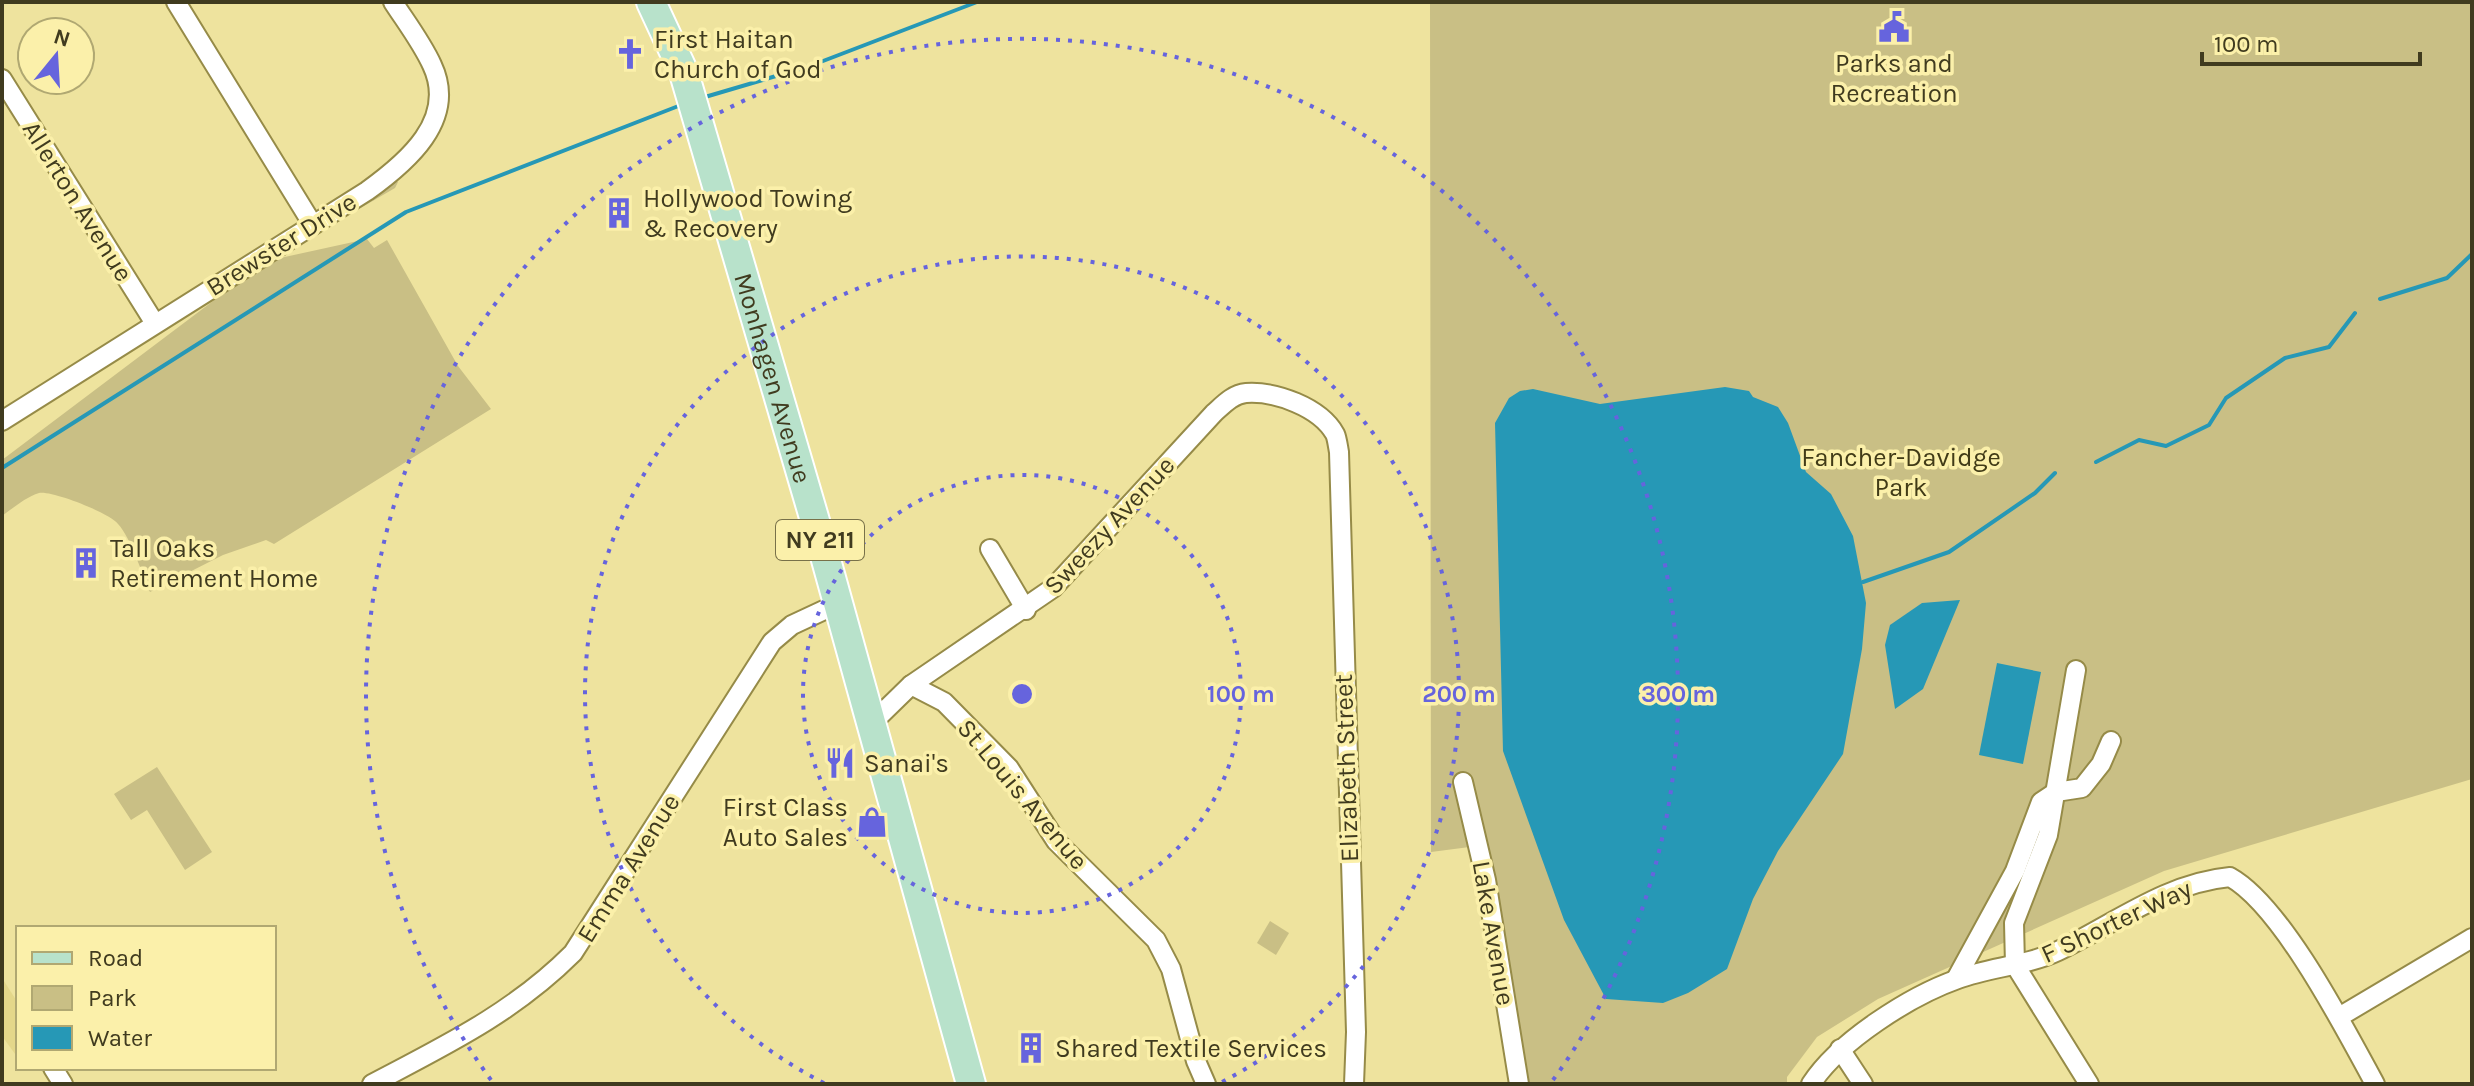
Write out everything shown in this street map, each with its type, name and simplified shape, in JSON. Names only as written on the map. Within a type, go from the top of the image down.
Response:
[{"type":"main road","name":"Monhagen Avenue","points":[[651,2],[684,73],[971,1084]]},
{"type":"street","points":[[176,2],[313,225]]},
{"type":"street","name":"Brewster Drive","points":[[2,421],[397,170],[431,127],[438,92],[433,67],[393,2]]},
{"type":"street","name":"Allerton Avenue","points":[[2,79],[154,322]]},
{"type":"street","name":"Sweezy Avenue","points":[[871,724],[911,685],[1026,610],[1053,588],[1214,413],[1232,398],[1244,393],[1274,396],[1308,408],[1335,433],[1339,452]]},
{"type":"street","name":"Elizabeth Street","points":[[1339,452],[1356,1032],[1354,1084]]},
{"type":"street","points":[[990,549],[1026,610]]},
{"type":"street","name":"Emma Avenue","points":[[372,1084],[495,1019],[539,988],[573,953],[772,642],[792,625],[837,604]]},
{"type":"street","points":[[2076,670],[2048,835],[2014,923],[2015,965],[2089,1084]]},
{"type":"street","name":"St Louis Avenue","points":[[911,685],[944,702],[1009,768],[1056,841],[1156,940],[1171,969],[1196,1061],[1206,1084]]},
{"type":"street","points":[[1956,979],[2015,871],[2041,802],[2056,792],[2082,788],[2101,764],[2111,741]]},
{"type":"street","name":"Lake Avenue","points":[[1463,782],[1486,880],[1519,1084]]},
{"type":"street","name":"F Shorter Way","points":[[1811,1084],[1840,1049],[1956,979],[2055,953],[2177,888],[2230,877],[2261,900],[2339,1017],[2375,1084]]},
{"type":"street","points":[[2339,1017],[2472,938]]},
{"type":"street","points":[[1840,1049],[1863,1084]]},
{"type":"shaded area","points":[[2,978],[16,1000],[16,1055],[2,1036]]},
{"type":"green space","name":"Fancher-Davidge Park","points":[[1430,2],[2472,2],[2472,779],[2164,871],[1878,999],[1817,1037],[1787,1077],[1787,1084],[1528,1084],[1485,845],[1431,852]]},
{"type":"green space","points":[[392,176],[398,182],[395,188],[271,260],[367,239],[374,248],[387,240],[458,366],[491,409],[274,544],[266,540],[223,555],[150,592],[123,530],[104,514],[67,499],[39,493],[2,516],[2,460],[229,289],[2,430],[2,414],[261,250]]},
{"type":"green space","points":[[157,767],[212,852],[185,870],[147,810],[131,820],[114,794]]},
{"type":"green space","points":[[1270,921],[1289,933],[1276,955],[1257,943]]},
{"type":"water","points":[[1725,387],[1749,391],[1753,397],[1778,407],[1788,423],[1806,472],[1831,494],[1853,536],[1866,603],[1862,649],[1843,754],[1778,851],[1753,899],[1727,969],[1688,993],[1663,1003],[1606,999],[1564,920],[1503,751],[1495,423],[1509,398],[1520,391],[1533,389],[1600,404]]},
{"type":"water","points":[[1960,600],[1923,689],[1895,709],[1885,645],[1890,625],[1922,603]]},
{"type":"water","points":[[1997,663],[2041,672],[2023,764],[1979,755]]},
{"type":"waterway","points":[[705,97],[810,66],[977,2]]},
{"type":"waterway","points":[[2,468],[406,212],[681,105]]},
{"type":"waterway","points":[[2380,299],[2447,278],[2472,254]]},
{"type":"waterway","points":[[2096,462],[2139,440],[2166,446],[2209,425],[2226,398],[2285,358],[2329,347],[2355,313]]},
{"type":"waterway","points":[[1863,582],[1949,552],[2035,493],[2055,473]]},
{"type":"place","name":"Parks and Recreation","points":[[1894,27]]},
{"type":"place","name":"First Haitan Church of God","points":[[630,54]]},
{"type":"place","name":"Hollywood Towing & Recovery","points":[[619,213]]},
{"type":"place","name":"Tall Oaks Retirement Home","points":[[86,563]]},
{"type":"place","name":"Sanai's","points":[[840,763]]},
{"type":"place","name":"First Class Auto Sales","points":[[872,822]]},
{"type":"place","name":"Shared Textile Services","points":[[1031,1048]]}]
